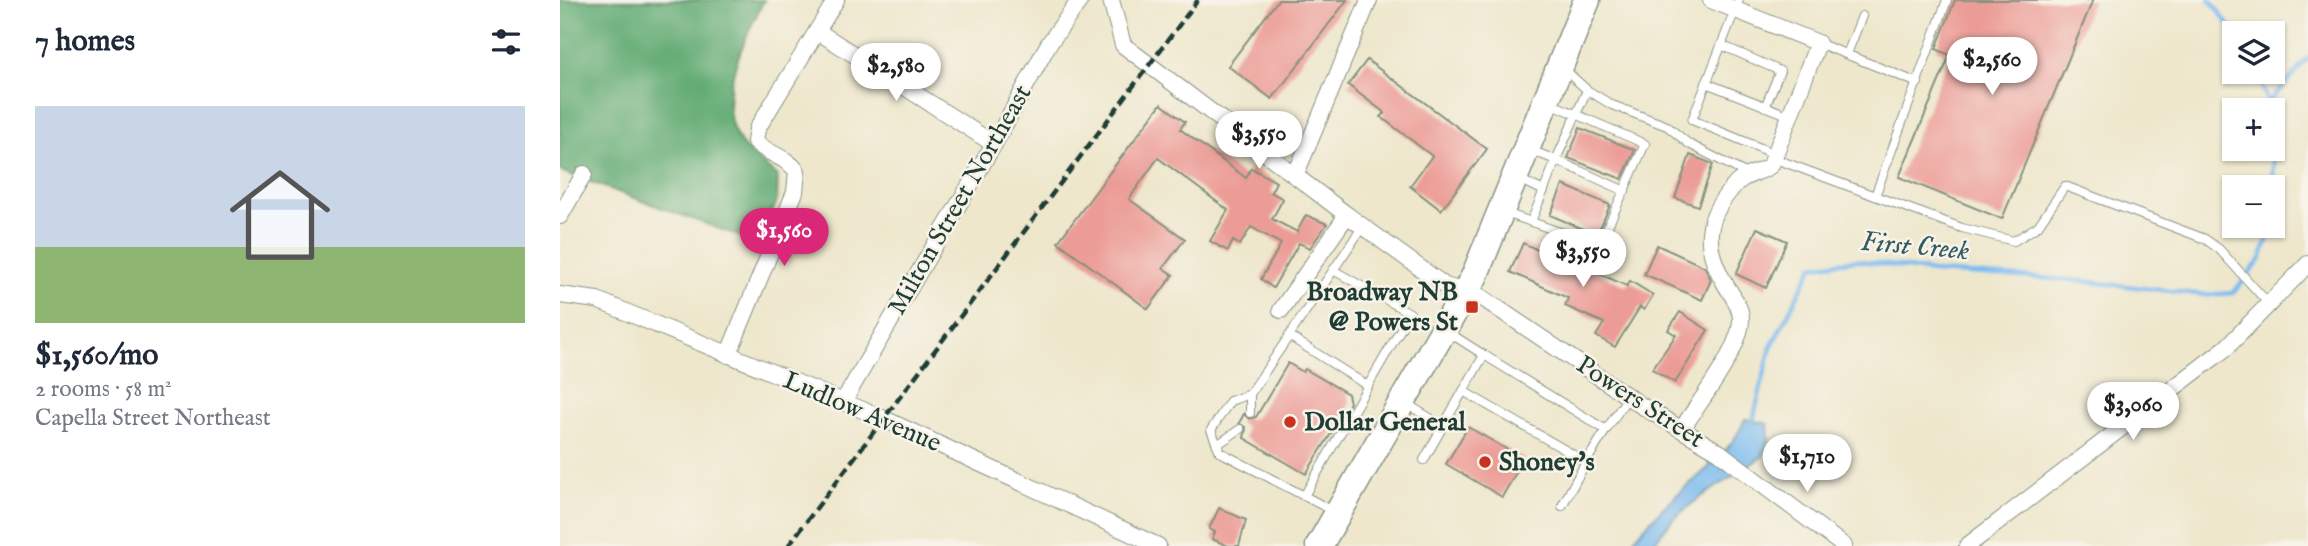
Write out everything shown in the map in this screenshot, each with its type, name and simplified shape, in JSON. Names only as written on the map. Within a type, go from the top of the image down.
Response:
[{"type":"main road","points":[[1319,546],[1465,293],[1503,212],[1587,0]]},
{"type":"street","points":[[728,355],[794,192],[797,171],[789,161],[765,151],[755,141],[757,129],[836,0]]},
{"type":"street","name":"Milton Street Northeast","points":[[843,402],[994,144],[1048,46],[1080,0]]},
{"type":"street","name":"Powers Street","points":[[1111,0],[1123,46],[1347,215],[1445,286],[1481,297],[1628,397],[1718,452],[1844,546]]},
{"type":"street","points":[[1295,176],[1369,0]]},
{"type":"street","points":[[1682,429],[1737,341],[1741,319],[1736,303],[1709,256],[1708,233],[1736,185],[1762,173],[1774,156],[1818,43],[1737,5],[1711,0]]},
{"type":"street","points":[[817,31],[994,144]]},
{"type":"street","points":[[560,216],[584,174]]},
{"type":"street","points":[[1281,310],[1347,215]]},
{"type":"street","points":[[1967,546],[2226,348],[2308,264]]},
{"type":"street","name":"Ludlow Avenue","points":[[560,295],[597,300],[843,402],[1158,546]]},
{"type":"lane","points":[[1875,196],[1947,0]]},
{"type":"lane","points":[[1737,5],[1692,120],[1875,196],[1962,228],[2014,241],[2038,226],[2065,186],[2205,239],[2219,249],[2270,305]]},
{"type":"lane","points":[[1847,54],[1863,16]]},
{"type":"lane","points":[[1818,43],[1918,83]]},
{"type":"lane","points":[[1721,45],[1780,71],[1765,107]]},
{"type":"lane","points":[[1561,66],[1587,90],[1612,105],[1667,126],[1689,144],[1751,176]]},
{"type":"lane","points":[[1706,83],[1790,116]]},
{"type":"lane","points":[[1531,222],[1587,90]]},
{"type":"lane","points":[[1503,212],[1600,246],[1645,144],[1547,102]]},
{"type":"lane","points":[[1528,149],[1625,191]]},
{"type":"lane","points":[[1516,178],[1544,191]]},
{"type":"lane","points":[[1250,413],[1250,394],[1363,226]]},
{"type":"lane","points":[[1304,496],[1410,313],[1334,270]]},
{"type":"lane","points":[[1443,329],[1606,430]]},
{"type":"lane","points":[[1289,336],[1368,386]]},
{"type":"lane","points":[[1424,460],[1484,355]]},
{"type":"lane","points":[[1464,391],[1586,462]]},
{"type":"lane","points":[[1250,394],[1230,401],[1211,430],[1220,452],[1336,513]]},
{"type":"lane","points":[[1562,506],[1586,462],[1628,397]]},
{"type":"lane","points":[[1401,401],[1443,426]]},
{"type":"lane","points":[[1217,445],[1240,429]]},
{"type":"green space","points":[[560,0],[764,0],[740,51],[730,90],[729,109],[733,127],[741,143],[778,176],[777,201],[758,243],[560,171]]},
{"type":"water","points":[[1745,419],[1768,424],[1769,441],[1763,456],[1695,501],[1672,520],[1651,546],[1628,546],[1660,511],[1720,456],[1730,445]]},
{"type":"building","points":[[1278,0],[1347,0],[1272,99],[1228,66]]},
{"type":"building","points":[[1955,0],[2093,0],[2002,219],[1899,177],[1950,55],[1936,49]]},
{"type":"building","points":[[1367,60],[1487,149],[1441,210],[1410,186],[1432,156],[1381,117],[1385,113],[1348,85]]},
{"type":"building","points":[[1161,104],[1185,122],[1180,129],[1246,178],[1251,168],[1276,182],[1271,192],[1283,199],[1272,219],[1297,232],[1306,215],[1327,224],[1310,248],[1299,243],[1273,288],[1261,279],[1281,244],[1251,227],[1240,245],[1233,241],[1228,251],[1210,241],[1228,210],[1158,158],[1129,199],[1185,239],[1163,268],[1173,275],[1148,309],[1058,242]]},
{"type":"building","points":[[1580,128],[1635,150],[1622,179],[1568,158]]},
{"type":"building","points":[[1690,155],[1713,164],[1698,206],[1675,198]]},
{"type":"building","points":[[1563,185],[1610,205],[1597,235],[1550,215]]},
{"type":"building","points":[[1757,228],[1787,241],[1766,288],[1736,274]]},
{"type":"building","points":[[1542,242],[1572,256],[1570,261],[1627,286],[1630,281],[1653,295],[1644,310],[1640,307],[1615,347],[1596,336],[1604,323],[1565,306],[1568,298],[1510,272],[1523,243],[1538,250]]},
{"type":"building","points":[[1657,245],[1705,267],[1711,280],[1702,300],[1644,274]]},
{"type":"building","points":[[1680,312],[1708,330],[1675,383],[1652,369],[1676,335],[1668,330]]},
{"type":"building","name":"Dollar General","points":[[1288,363],[1303,372],[1305,369],[1348,394],[1350,403],[1306,474],[1244,438],[1246,428],[1239,423],[1244,414],[1249,419],[1256,417]]},
{"type":"building","name":"Shoney's","points":[[1468,427],[1524,459],[1502,497],[1446,464]]},
{"type":"building","points":[[1219,508],[1246,520],[1239,546],[1228,546],[1212,539],[1215,532],[1209,529]]},
{"type":"waterway","name":"First Creek","points":[[2210,0],[2226,21]]},
{"type":"waterway","points":[[2273,98],[2308,58]]},
{"type":"waterway","name":"First Creek","points":[[2262,84],[2266,98]]},
{"type":"waterway","name":"First Creek","points":[[2273,161],[2273,175]]},
{"type":"waterway","name":"First Creek","points":[[1752,424],[1771,347],[1813,266],[1855,260],[1933,272],[2073,280],[2206,295],[2233,293],[2261,259],[2268,238]]},
{"type":"railway","points":[[788,546],[1198,0]]},
{"type":"place","name":"Broadway NB @ Powers St","points":[[1472,307]]},
{"type":"place","name":"Dollar General","points":[[1290,422]]},
{"type":"place","name":"Shoney's","points":[[1485,462]]}]
